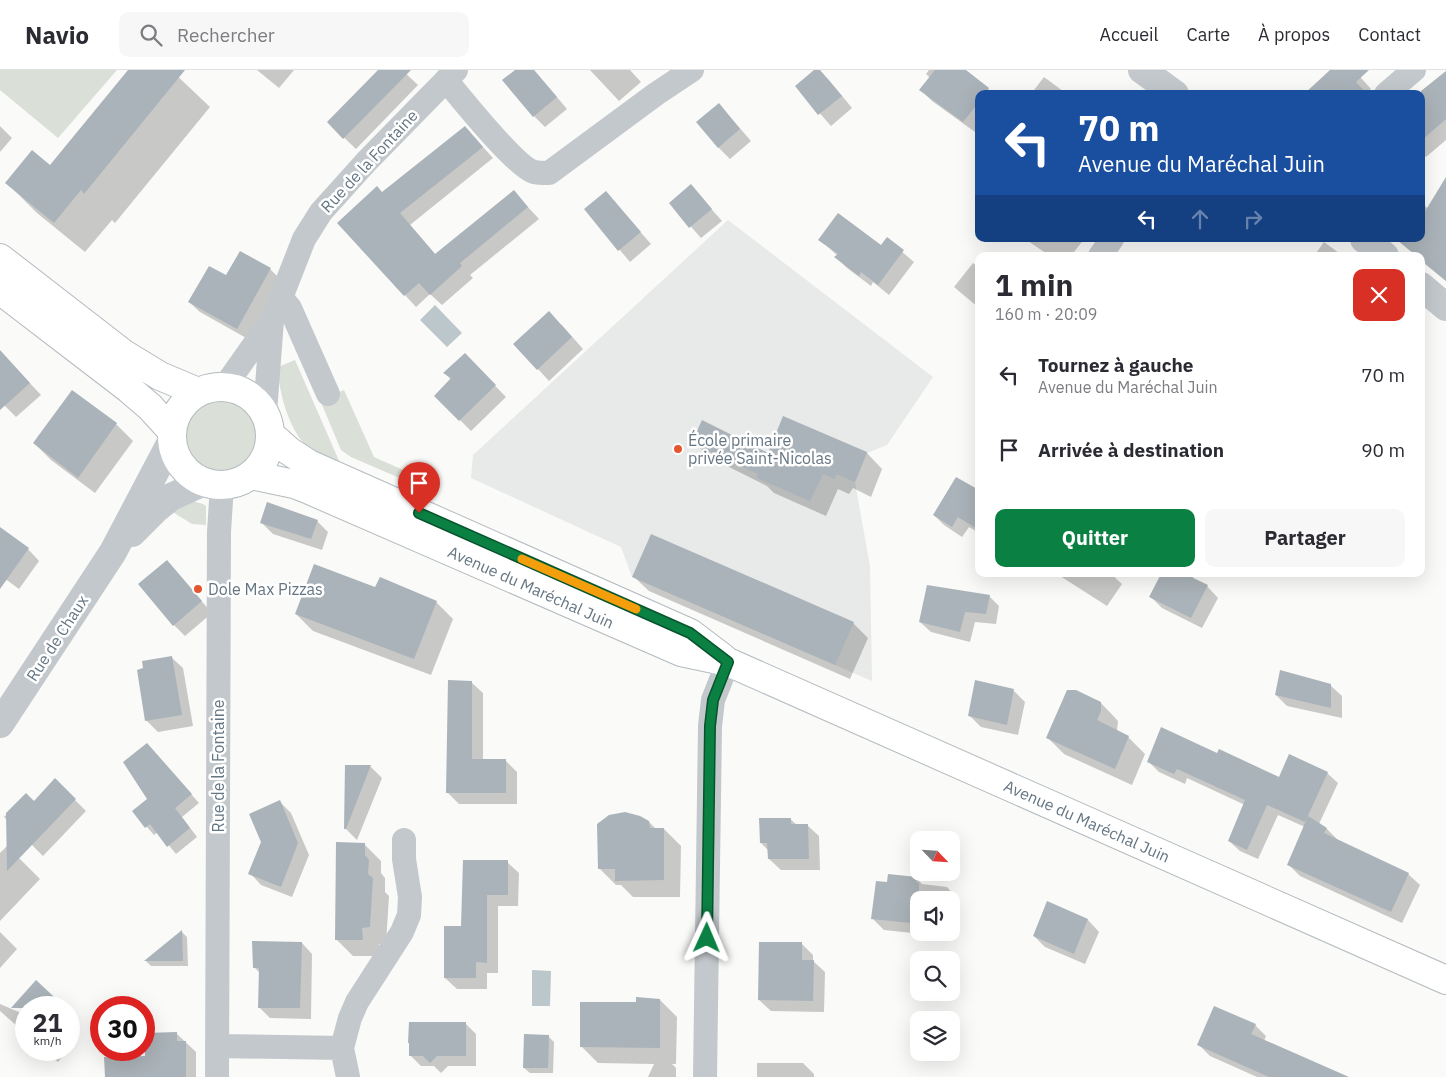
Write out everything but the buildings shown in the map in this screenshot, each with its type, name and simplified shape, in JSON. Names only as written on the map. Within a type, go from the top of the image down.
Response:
[{"type":"main road","points":[[0,258],[124,354],[160,376],[198,392]]},
{"type":"main road","points":[[0,290],[150,406],[172,436]]},
{"type":"main road","points":[[216,386],[225,386],[248,394],[260,405],[268,423],[269,448],[264,460],[251,475],[237,483],[213,484],[197,479],[184,469],[176,456],[172,436],[175,417],[182,405],[198,392],[216,386]]},
{"type":"main road","name":"Avenue du Maréchal Juin","points":[[268,423],[299,458],[336,477],[690,633],[728,662]]},
{"type":"main road","name":"Avenue du Maréchal Juin","points":[[251,475],[294,484],[314,492],[681,652],[728,662],[1446,980]]},
{"type":"street","points":[[451,75],[472,112],[521,165],[533,172],[549,173],[656,94],[692,70]]},
{"type":"street","points":[[1142,70],[1170,90]]},
{"type":"street","points":[[1391,90],[1414,70]]},
{"type":"street","name":"Rue de la Fontaine","points":[[225,386],[277,308],[304,239],[321,212],[366,162],[451,75]]},
{"type":"street","points":[[1368,242],[1380,252]]},
{"type":"street","points":[[1425,289],[1446,307]]},
{"type":"street","points":[[277,308],[290,308],[328,394]]},
{"type":"street","name":"Rue de la Fontaine","points":[[268,423],[277,308]]},
{"type":"street","name":"Rue de Chaux","points":[[0,724],[113,552],[172,436]]},
{"type":"street","name":"Rue de la Fontaine","points":[[213,484],[219,532],[217,1077]]},
{"type":"street","name":"Rue de Chaux","points":[[113,552],[155,510],[171,497],[213,484]]},
{"type":"street","points":[[705,1077],[710,726],[713,700],[728,662]]},
{"type":"street","points":[[348,1077],[342,1048],[350,1018],[357,1002],[402,932],[409,915],[410,897],[404,859],[404,840]]},
{"type":"street","points":[[217,1046],[342,1048]]},
{"type":"shaded area","points":[[0,70],[117,70],[58,138],[0,90]]},
{"type":"shaded area","name":"École primaire privée Saint-Nicolas","points":[[728,220],[933,377],[887,445],[867,453],[855,482],[870,566],[872,681],[632,577],[621,547],[471,478],[473,455]]},
{"type":"shaded area","points":[[435,305],[462,333],[447,347],[420,320]]},
{"type":"shaded area","points":[[295,360],[340,463],[311,450],[297,434],[291,423],[280,388],[278,367]]},
{"type":"shaded area","points":[[344,390],[374,457],[423,479],[418,486],[351,457],[341,450],[320,400]]},
{"type":"shaded area","points":[[221,401],[234,404],[246,411],[253,423],[256,436],[253,449],[246,461],[234,468],[221,471],[208,468],[196,461],[189,449],[186,436],[189,423],[196,411],[208,404]]},
{"type":"shaded area","points":[[193,501],[206,506],[206,525],[192,524],[171,511]]},
{"type":"shaded area","points":[[532,970],[551,971],[550,1006],[532,1006]]},
{"type":"slow traffic","points":[[522,559],[636,609]]},
{"type":"place","name":"École primaire privée Saint-Nicolas","points":[[678,449]]},
{"type":"place","name":"Dole Max Pizzas","points":[[198,589]]},
{"type":"route","points":[[419,513],[690,633],[728,662],[713,700],[710,726],[707,938]]}]
